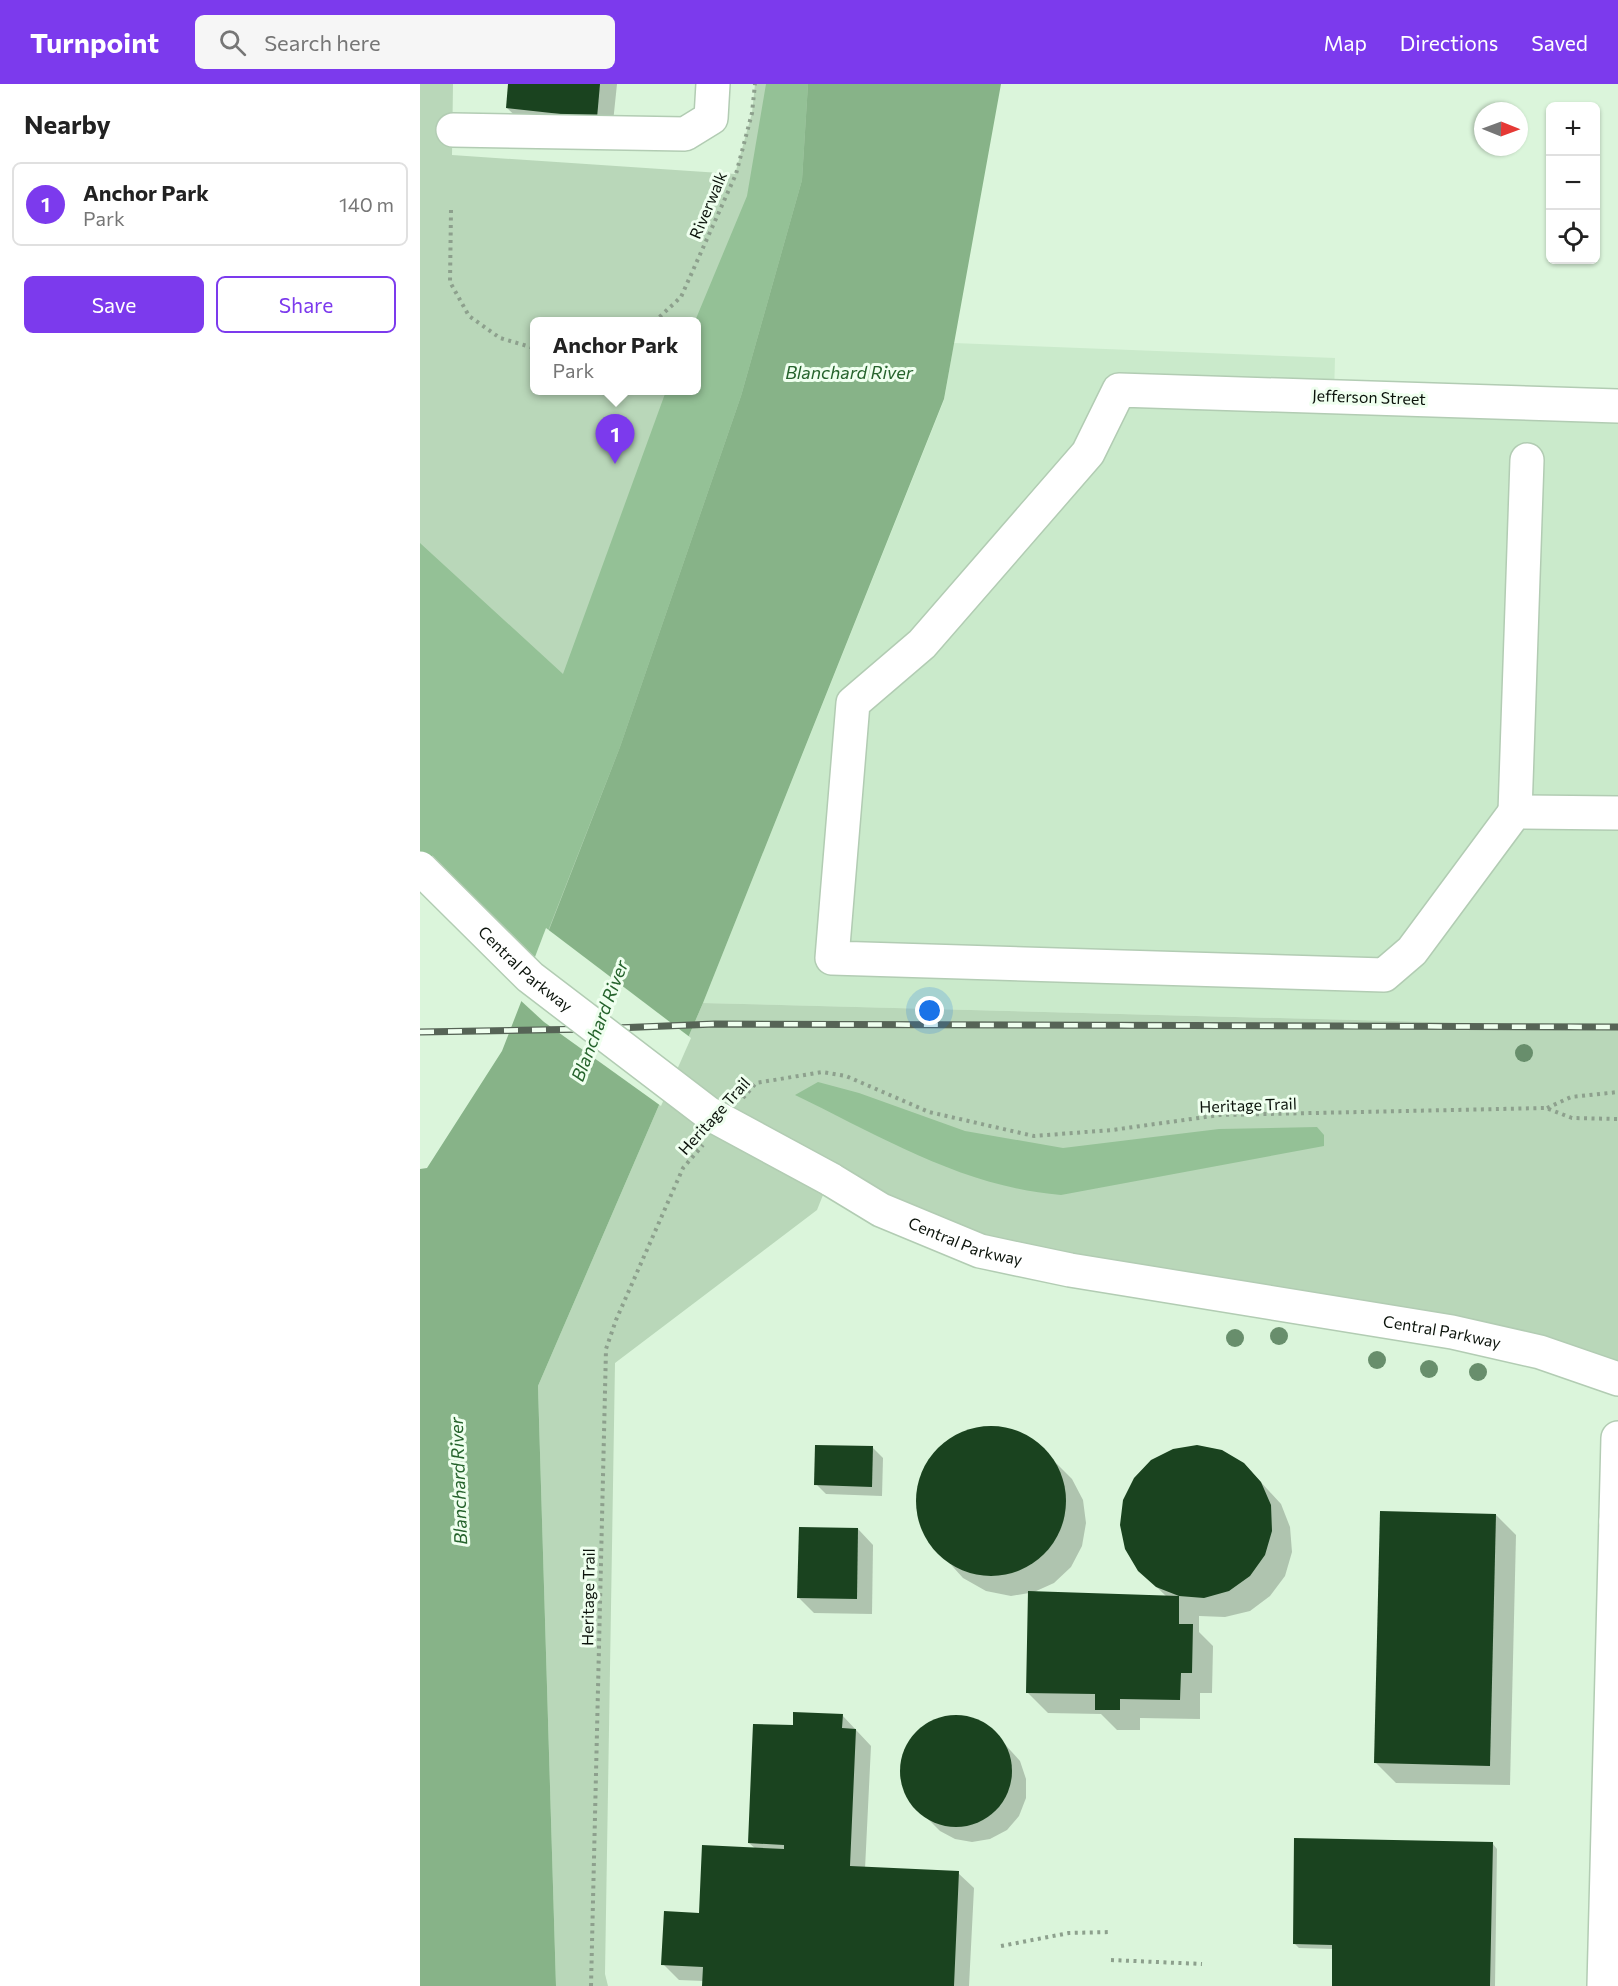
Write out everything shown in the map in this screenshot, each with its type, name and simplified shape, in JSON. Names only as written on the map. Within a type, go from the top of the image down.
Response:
[{"type":"main road","points":[[453,130],[685,134],[711,118],[713,84]]},
{"type":"main road","name":"Jefferson Street","points":[[1515,812],[1412,951],[1384,975],[832,958],[853,704],[922,644],[1088,453],[1119,390],[1618,406]]},
{"type":"main road","points":[[1527,460],[1515,812],[1618,813]]},
{"type":"main road","name":"Central Parkway","points":[[420,868],[530,978],[699,1106],[881,1210],[980,1251],[1070,1270],[1452,1332],[1540,1352],[1618,1379]]},
{"type":"main road","points":[[1604,1986],[1614,1745],[1618,1438]]},
{"type":"path","name":"Riverwalk","points":[[658,317],[681,297],[736,174],[752,113],[755,84]]},
{"type":"path","points":[[451,210],[450,282],[469,316],[500,339],[530,347]]},
{"type":"path","name":"Heritage Trail","points":[[742,1100],[756,1083],[822,1072],[846,1076],[929,1112],[1034,1136],[1112,1130],[1221,1115],[1546,1108],[1572,1118],[1618,1119]]},
{"type":"path","points":[[1546,1108],[1571,1097],[1618,1092]]},
{"type":"path","name":"Heritage Trail","points":[[591,1986],[606,1349],[616,1320],[682,1168],[705,1143]]},
{"type":"path","points":[[1001,1946],[1069,1933],[1112,1932]]},
{"type":"path","points":[[1111,1960],[1202,1964]]},
{"type":"shaded area","points":[[420,84],[453,84],[452,155],[735,174],[752,113],[755,84],[897,84],[591,1029],[420,868]]},
{"type":"shaded area","points":[[766,84],[808,84],[802,180],[741,396],[620,747],[530,977],[420,868],[420,543],[563,674],[665,395],[701,395],[701,317],[697,317],[747,196]]},
{"type":"shaded area","points":[[954,343],[1335,358],[1334,395],[1618,406],[1618,1027],[703,1003],[944,400]]},
{"type":"shaded area","points":[[703,1003],[1618,1027],[1618,1379],[1070,1270],[829,1180],[817,1210],[615,1363],[605,1974],[608,1986],[556,1986],[538,1386]]},
{"type":"shaded area","points":[[818,1082],[859,1093],[965,1131],[1063,1148],[1219,1129],[1317,1127],[1324,1135],[1324,1146],[1061,1195],[990,1182],[957,1171],[892,1143],[795,1095]]},
{"type":"water","name":"Blanchard River","points":[[808,84],[1001,84],[944,399],[703,1003],[538,1386],[556,1986],[420,1986],[420,1169],[427,1168],[502,1051],[620,747],[741,396],[802,180]]},
{"type":"pier","points":[[546,928],[691,1038],[661,1106],[544,1022],[519,999]]},
{"type":"building","points":[[508,84],[600,84],[597,118],[506,108]]},
{"type":"building","points":[[991,1426],[1020,1432],[1044,1448],[1060,1472],[1066,1501],[1060,1530],[1044,1554],[1020,1570],[991,1576],[962,1570],[938,1554],[922,1530],[916,1501],[922,1472],[938,1448],[962,1432]]},
{"type":"building","points":[[815,1445],[873,1446],[872,1487],[814,1485]]},
{"type":"building","points":[[1197,1445],[1222,1450],[1244,1463],[1261,1482],[1271,1505],[1272,1531],[1265,1555],[1250,1576],[1229,1591],[1204,1598],[1179,1596],[1156,1587],[1138,1571],[1125,1549],[1120,1525],[1123,1500],[1134,1478],[1151,1460],[1173,1449]]},
{"type":"building","points":[[1380,1511],[1496,1514],[1490,1766],[1374,1763]]},
{"type":"building","points":[[799,1527],[858,1528],[857,1599],[797,1598]]},
{"type":"building","points":[[1028,1591],[1179,1596],[1179,1624],[1193,1624],[1192,1673],[1181,1673],[1180,1700],[1120,1699],[1120,1710],[1095,1710],[1095,1694],[1026,1693]]},
{"type":"building","points":[[793,1712],[843,1714],[842,1728],[856,1729],[850,1866],[959,1871],[954,1986],[702,1986],[703,1967],[661,1965],[664,1911],[699,1913],[702,1845],[784,1849],[784,1845],[748,1843],[753,1724],[793,1725]]},
{"type":"building","points":[[956,1715],[977,1720],[995,1732],[1007,1750],[1012,1771],[1007,1792],[995,1810],[977,1822],[956,1827],[935,1822],[917,1810],[905,1792],[900,1771],[905,1750],[917,1732],[935,1720]]},
{"type":"building","points":[[1294,1838],[1493,1842],[1490,1986],[1332,1986],[1332,1945],[1293,1944]]},
{"type":"railway","points":[[420,1032],[715,1024],[1618,1027]]},
{"type":"place","name":"Anchor Park","points":[[615,464]]}]
